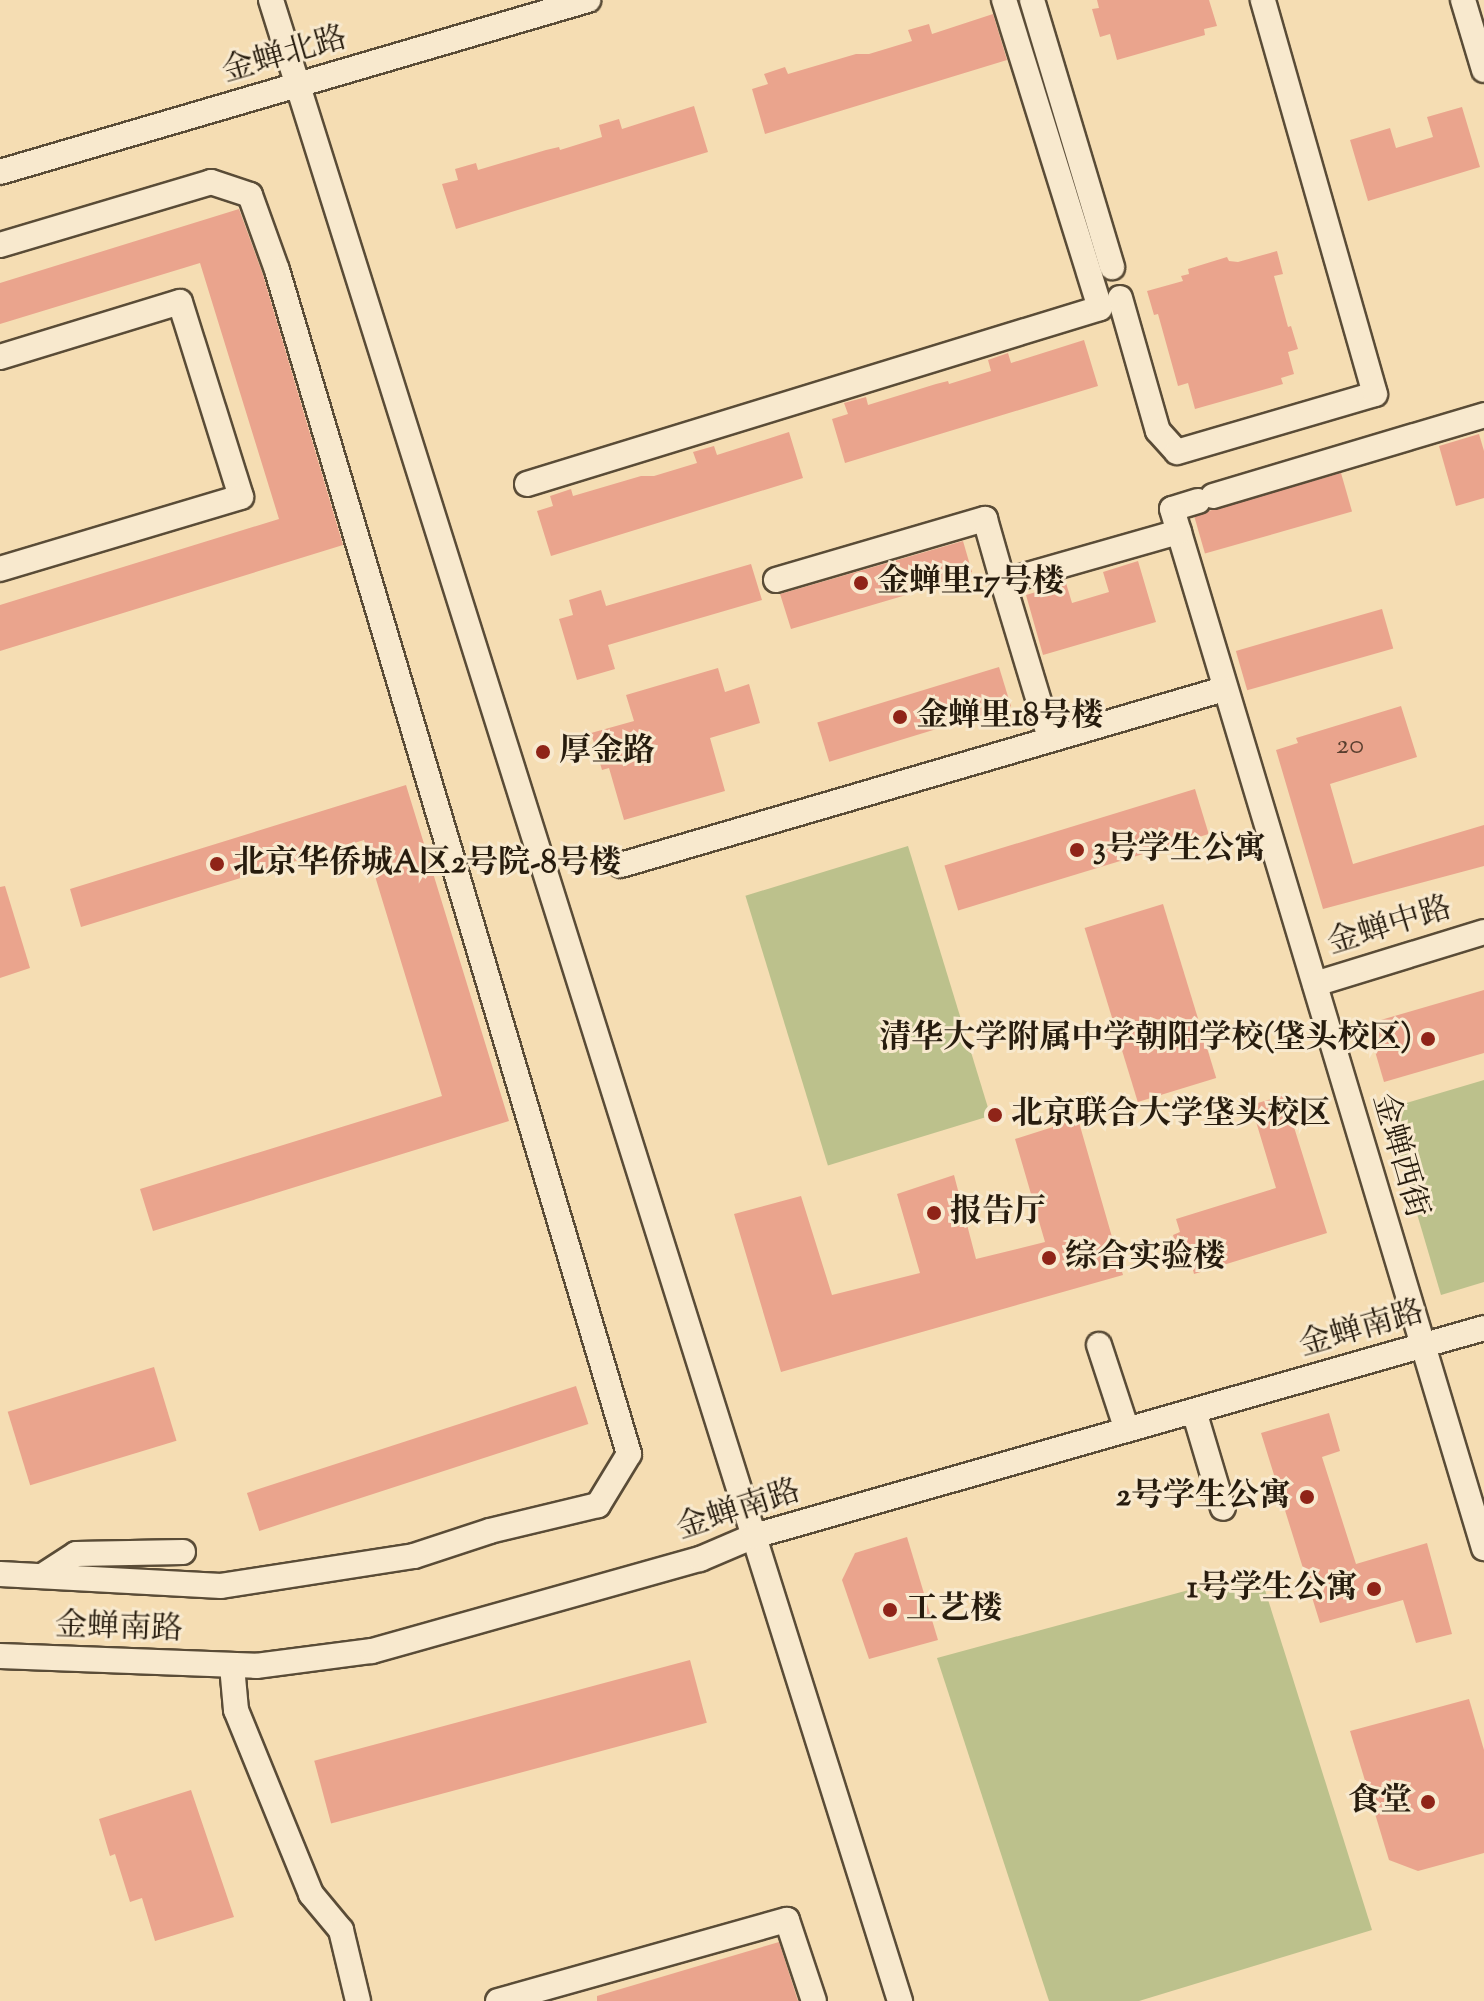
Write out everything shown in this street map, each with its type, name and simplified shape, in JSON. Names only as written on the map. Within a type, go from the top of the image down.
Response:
[{"type":"street","points":[[271,0],[900,2001]]},
{"type":"street","name":"金蝉北路","points":[[0,172],[588,0]]},
{"type":"street","points":[[527,484],[1100,308],[1004,0]]},
{"type":"street","points":[[1032,0],[1112,267]]},
{"type":"street","points":[[1120,298],[1158,431],[1177,452],[1375,394],[1263,0]]},
{"type":"street","points":[[1463,0],[1484,70]]},
{"type":"street","points":[[0,245],[211,182],[250,195],[277,270],[629,1454],[598,1505],[490,1531],[414,1556],[221,1586],[0,1574]]},
{"type":"street","points":[[0,357],[180,302],[241,497],[0,569]]},
{"type":"street","points":[[1003,582],[1179,532],[1172,509],[1484,415]]},
{"type":"street","points":[[776,580],[985,519],[1050,738]]},
{"type":"street","name":"金蝉西街","points":[[1179,532],[1422,1346],[1477,1499],[1484,1548]]},
{"type":"street","points":[[621,865],[1224,689]]},
{"type":"street","name":"金蝉中路","points":[[1315,984],[1484,932]]},
{"type":"street","name":"金蝉南路","points":[[0,1656],[232,1666],[372,1651],[700,1559],[754,1536],[1484,1328]]},
{"type":"street","points":[[1099,1345],[1127,1430]]},
{"type":"street","points":[[1194,1411],[1223,1508]]},
{"type":"street","points":[[42,1576],[76,1554],[183,1552]]},
{"type":"street","points":[[232,1666],[236,1710],[311,1894],[341,1930],[358,2001]]},
{"type":"street","points":[[498,2001],[787,1920],[814,2001]]},
{"type":"green space","points":[[908,846],[990,1116],[828,1165],[745,896]]},
{"type":"green space","points":[[1484,1080],[1484,1282],[1441,1295],[1386,1109]]},
{"type":"green space","points":[[1259,1571],[1372,1930],[1139,2001],[1049,2001],[937,1658]]},
{"type":"building","points":[[1097,0],[1209,0],[1217,26],[1204,29],[1205,35],[1117,60],[1110,34],[1100,37],[1092,9],[1099,8]]},
{"type":"building","points":[[993,14],[1007,60],[765,134],[752,89],[768,84],[764,74],[785,67],[788,74],[856,54],[869,54],[912,41],[908,30],[929,24],[932,34]]},
{"type":"building","points":[[694,106],[708,152],[456,229],[442,184],[458,180],[455,169],[476,163],[478,170],[546,150],[559,147],[560,150],[602,137],[599,125],[619,119],[622,129]]},
{"type":"building","points":[[1462,107],[1480,167],[1368,201],[1350,140],[1390,128],[1396,148],[1433,137],[1427,117]]},
{"type":"building","points":[[239,209],[263,275],[343,545],[0,651],[0,605],[279,519],[200,263],[0,324],[0,283]]},
{"type":"building","points":[[1277,251],[1283,274],[1274,276],[1288,327],[1291,326],[1298,349],[1288,352],[1294,374],[1281,378],[1283,384],[1195,409],[1188,383],[1178,386],[1158,314],[1154,315],[1147,291],[1183,281],[1181,276],[1189,274],[1188,269],[1227,257],[1229,261],[1238,262]]},
{"type":"building","points":[[1084,340],[1098,386],[845,463],[832,419],[848,414],[844,403],[866,397],[868,405],[936,384],[948,381],[949,384],[991,371],[988,360],[1008,353],[1011,363]]},
{"type":"building","points":[[789,432],[803,478],[551,556],[537,511],[553,506],[550,496],[571,489],[573,496],[641,476],[654,476],[697,463],[693,452],[714,446],[717,455]]},
{"type":"building","points":[[1479,434],[1484,451],[1484,498],[1456,506],[1439,446]]},
{"type":"building","points":[[1341,473],[1352,511],[1205,554],[1194,515]]},
{"type":"building","name":"金蝉里17号楼","points":[[963,541],[972,572],[956,577],[957,580],[791,629],[780,594]]},
{"type":"building","points":[[1138,561],[1156,622],[1043,655],[1026,595],[1066,583],[1072,603],[1109,592],[1103,572]]},
{"type":"building","points":[[751,564],[762,600],[608,645],[615,669],[577,680],[559,619],[573,615],[569,600],[601,590],[606,606]]},
{"type":"building","points":[[1382,609],[1393,648],[1247,690],[1236,651]]},
{"type":"building","name":"金蝉里18号楼","points":[[999,667],[1011,706],[829,762],[817,723]]},
{"type":"building","points":[[718,668],[725,692],[749,684],[760,723],[710,738],[725,791],[624,820],[609,768],[602,770],[591,733],[634,721],[626,695]]},
{"type":"building","points":[[1401,706],[1417,757],[1330,784],[1353,864],[1484,825],[1484,866],[1323,909],[1276,750],[1298,743],[1296,738]]},
{"type":"building","points":[[406,785],[509,1121],[153,1231],[140,1189],[442,1096],[364,840],[81,927],[70,889]]},
{"type":"building","name":"3号学生公寓","points":[[1195,789],[1209,834],[958,911],[944,866]]},
{"type":"building","points":[[5,886],[30,968],[0,978],[0,887]]},
{"type":"building","points":[[1163,904],[1216,1078],[1138,1102],[1085,928]]},
{"type":"building","name":"清华大学附属中学朝阳学校(垡头校区)","points":[[1484,990],[1484,1053],[1384,1082],[1367,1024]]},
{"type":"building","points":[[1284,1095],[1327,1233],[1194,1274],[1192,1266],[1183,1269],[1173,1235],[1180,1232],[1176,1219],[1276,1188],[1251,1105]]},
{"type":"building","name":"综合实验楼","points":[[1078,1119],[1123,1275],[781,1372],[734,1214],[801,1196],[832,1295],[920,1273],[897,1194],[954,1175],[976,1259],[1045,1242],[1015,1139]]},
{"type":"building","points":[[154,1367],[177,1441],[30,1485],[8,1412]]},
{"type":"building","points":[[576,1386],[588,1424],[259,1531],[247,1493]]},
{"type":"building","points":[[1329,1413],[1340,1451],[1322,1457],[1356,1564],[1427,1543],[1452,1634],[1416,1643],[1403,1600],[1320,1623],[1261,1433]]},
{"type":"building","name":"工艺楼","points":[[907,1537],[938,1640],[869,1659],[842,1580],[855,1553]]},
{"type":"building","points":[[690,1660],[707,1723],[331,1823],[314,1761]]},
{"type":"building","name":"食堂","points":[[1469,1699],[1484,1750],[1484,1853],[1418,1871],[1389,1860],[1350,1731]]},
{"type":"building","points":[[191,1790],[234,1917],[155,1941],[142,1898],[130,1902],[115,1854],[110,1856],[99,1819]]},
{"type":"building","points":[[779,1942],[798,2001],[597,2001],[597,1996]]},
{"type":"place","name":"金蝉里17号楼","points":[[861,583]]},
{"type":"place","name":"金蝉里18号楼","points":[[900,717]]},
{"type":"place","name":"厚金路","points":[[543,752]]},
{"type":"place","name":"3号学生公寓","points":[[1077,850]]},
{"type":"place","name":"北京华侨城A区2号院-8号楼","points":[[217,864]]},
{"type":"place","name":"清华大学附属中学朝阳学校(垡头校区)","points":[[1428,1039]]},
{"type":"place","name":"北京联合大学垡头校区","points":[[995,1115]]},
{"type":"place","name":"报告厅","points":[[934,1213]]},
{"type":"place","name":"综合实验楼","points":[[1049,1258]]},
{"type":"place","name":"2号学生公寓","points":[[1307,1497]]},
{"type":"place","name":"1号学生公寓","points":[[1374,1589]]},
{"type":"place","name":"工艺楼","points":[[890,1610]]},
{"type":"place","name":"食堂","points":[[1428,1802]]}]
